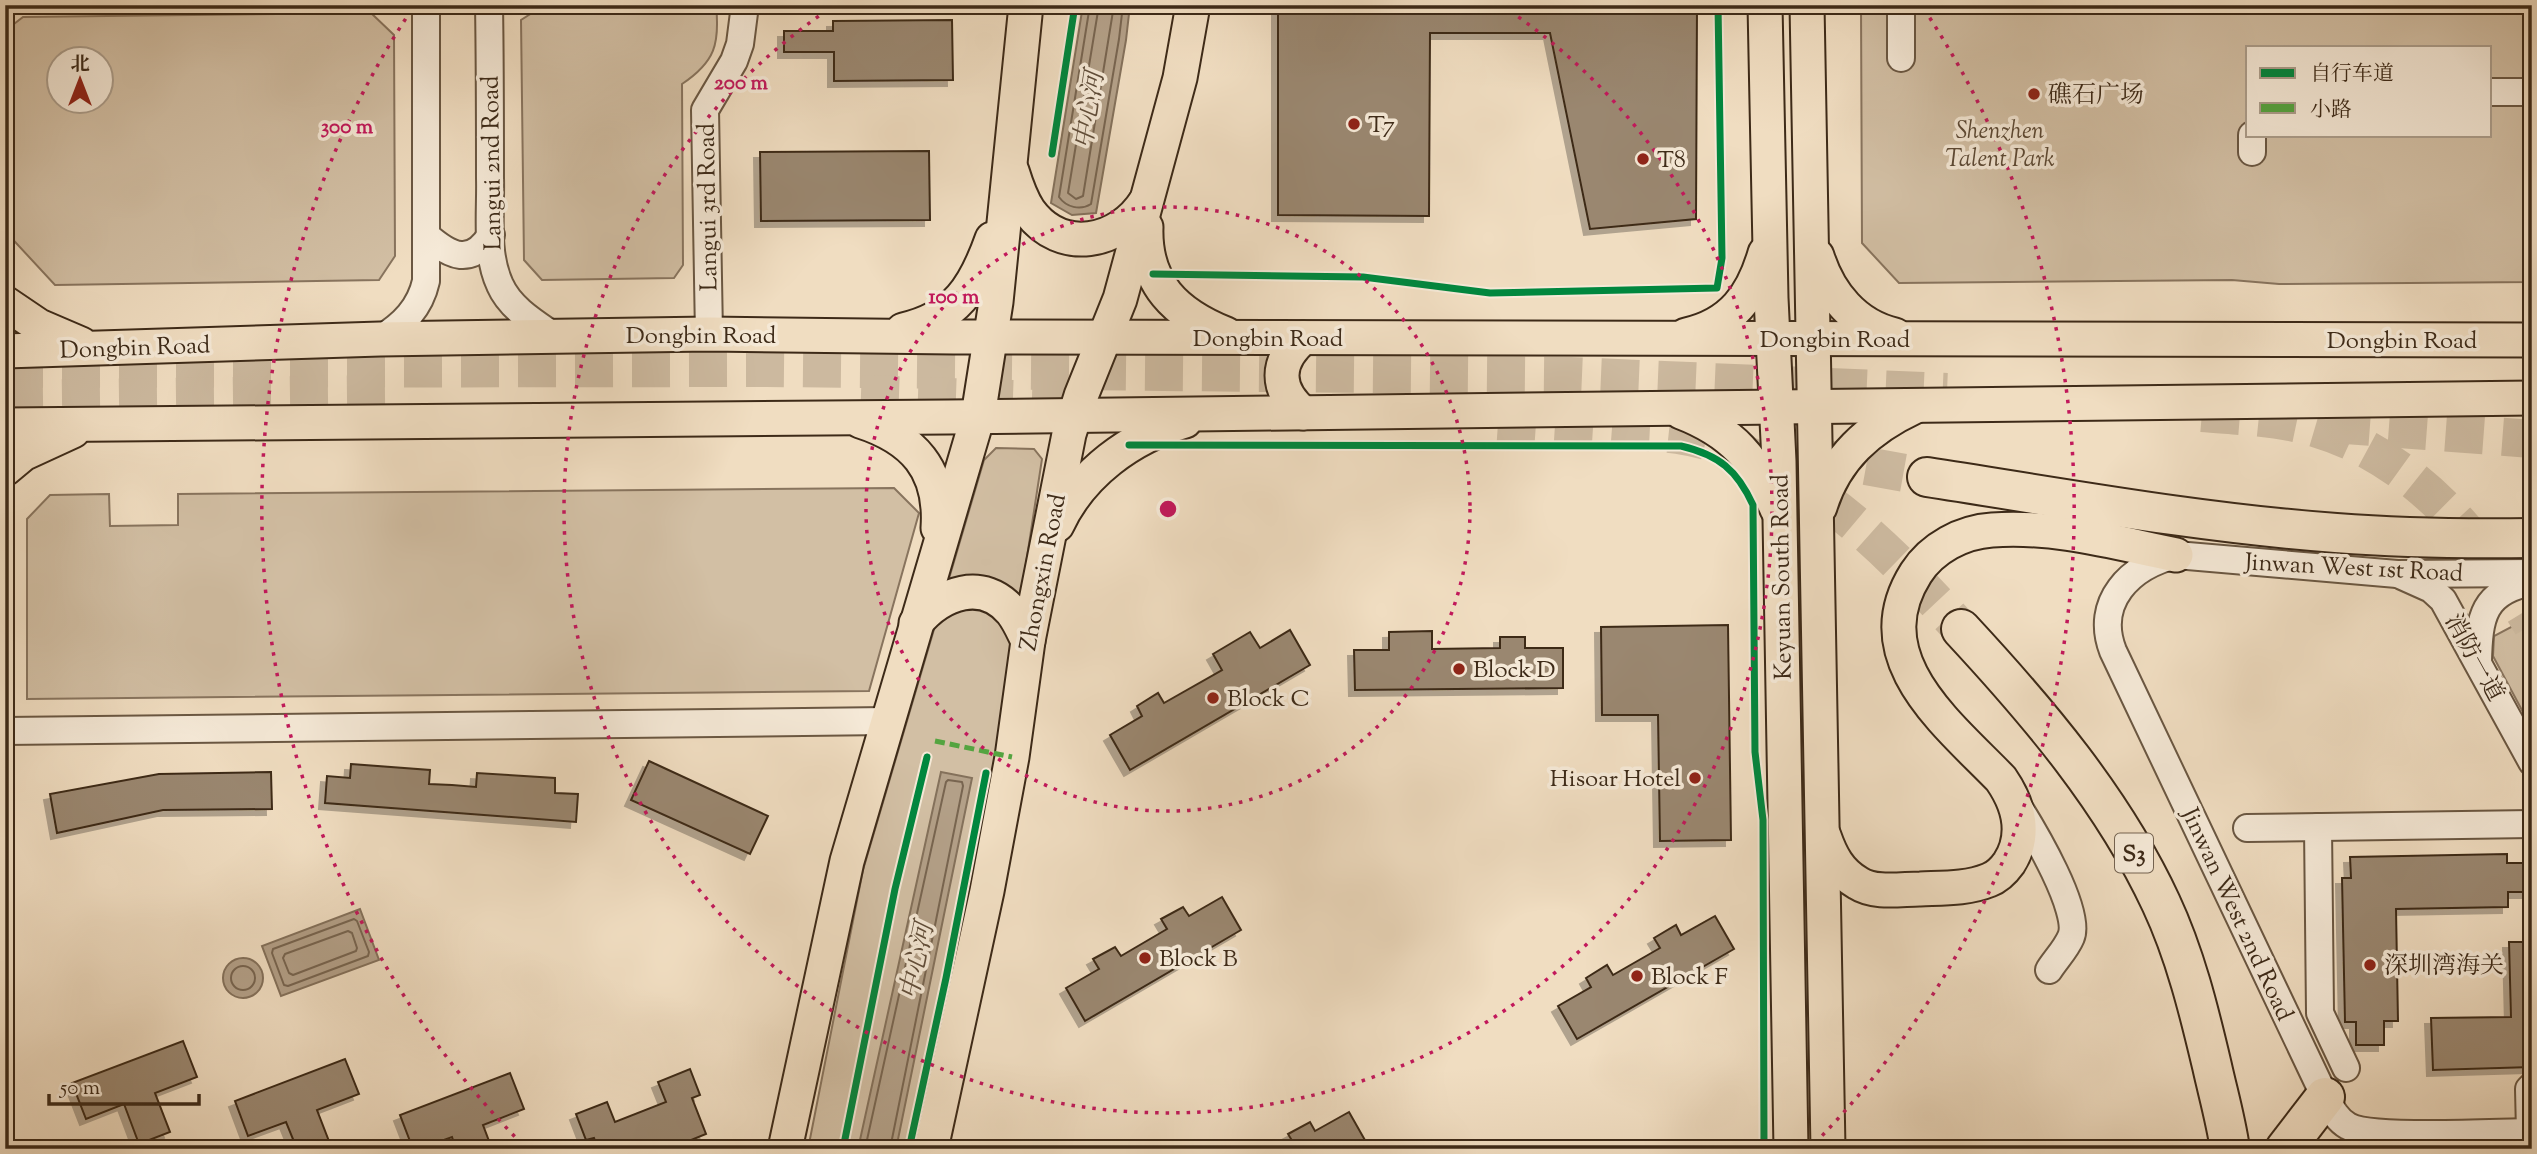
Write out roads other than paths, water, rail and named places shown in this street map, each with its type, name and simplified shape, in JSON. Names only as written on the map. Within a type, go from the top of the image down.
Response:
[{"type":"highway","points":[[1927,477],[2166,514],[2281,528],[2422,538],[2532,538]]},
{"type":"highway","name":"S3","points":[[1961,629],[2058,739],[2097,792],[2162,903],[2185,964],[2227,1134]]},
{"type":"highway","points":[[2285,1149],[2335,1082]]},
{"type":"main road","points":[[785,1149],[847,861],[978,416],[991,337],[1026,5]]},
{"type":"main road","name":"Zhongxin Road","points":[[931,1149],[989,878],[1012,757],[1028,641],[1069,434],[1121,299],[1180,78],[1193,5]]},
{"type":"main road","name":"Keyuan South Road","points":[[1765,5],[1768,204],[1780,516],[1791,1149]]},
{"type":"main road","name":"Keyuan South Road","points":[[1807,5],[1828,1149]]},
{"type":"main road","points":[[1010,163],[1028,210],[1040,223],[1057,234],[1076,239],[1112,234],[1138,214],[1149,196]]},
{"type":"main road","points":[[1149,196],[1146,238],[1153,274],[1181,310],[1205,326],[1235,338]]},
{"type":"main road","points":[[877,335],[915,327],[934,319],[964,296],[984,261],[1006,201]]},
{"type":"main road","points":[[1768,204],[1811,203]]},
{"type":"main road","points":[[1672,338],[1709,328],[1738,307],[1754,287],[1769,237]]},
{"type":"main road","points":[[1812,239],[1831,289],[1846,308],[1874,328],[1911,339]]},
{"type":"main road","points":[[5,303],[39,326],[93,349]]},
{"type":"main road","name":"Dongbin Road","points":[[5,351],[380,339],[709,334],[1235,338],[2532,340]]},
{"type":"main road","points":[[1303,338],[1292,347],[1284,360],[1282,377],[1284,392],[1303,413]]},
{"type":"main road","points":[[5,425],[2532,398]]},
{"type":"main road","points":[[1817,516],[1835,472],[1849,453],[1865,436],[1890,418],[1918,405]]},
{"type":"main road","points":[[1672,408],[1705,421],[1741,449],[1754,464],[1780,516]]},
{"type":"main road","points":[[1046,550],[1063,514],[1102,466],[1129,445],[1165,427],[1208,414]]},
{"type":"main road","points":[[844,416],[882,428],[912,447],[925,466],[936,494],[938,520],[935,562]]},
{"type":"main road","points":[[5,469],[32,449],[90,425]]},
{"type":"main road","points":[[1824,834],[1832,857],[1843,872],[1860,885],[1883,890],[1973,885],[1996,877],[2013,856],[2020,830],[2019,816],[2010,792],[2001,779],[1930,705],[1908,670],[1902,652],[1899,623],[1905,595],[1929,556],[1951,541],[1991,530],[2054,532],[2176,555]]},
{"type":"main road","points":[[916,623],[940,600],[956,594],[978,593],[998,600],[1011,611],[1028,641]]},
{"type":"main road","points":[[1782,629],[1819,630]]},
{"type":"street","points":[[380,339],[404,322],[423,296],[426,281],[426,5]]},
{"type":"street","name":"Langui 2nd Road","points":[[489,5],[491,235],[495,273],[501,288],[526,316],[554,336]]},
{"type":"street","name":"Langui 3rd Road","points":[[709,334],[705,110],[734,61],[740,44],[745,5]]},
{"type":"street","points":[[1901,5],[1902,58]]},
{"type":"street","points":[[2492,92],[2532,92]]},
{"type":"street","points":[[427,236],[450,254],[468,255],[483,247],[491,235]]},
{"type":"street","name":"Jinwan West 1st Road","points":[[2176,555],[2397,574],[2532,573]]},
{"type":"street","name":"Jinwan West 2nd Road","points":[[2176,555],[2137,570],[2124,583],[2110,609],[2108,636],[2113,652],[2287,1016],[2335,1082],[2340,1120],[2350,1128],[2363,1132],[2531,1132]]},
{"type":"street","name":"消防一道","points":[[2397,574],[2431,589],[2442,600],[2532,762]]},
{"type":"street","points":[[2478,662],[2479,636],[2483,616],[2490,601],[2502,590],[2532,582]]},
{"type":"street","points":[[5,731],[887,721]]},
{"type":"street","points":[[2010,792],[2031,826],[2066,897],[2071,914],[2072,936],[2049,970]]},
{"type":"street","points":[[2247,828],[2532,824]]},
{"type":"street","points":[[2318,827],[2320,1013],[2335,1082]]},
{"type":"street","points":[[2287,1016],[2320,1013]]},
{"type":"street","points":[[2531,1132],[2529,1089],[2532,1086]]},
{"type":"water","name":"中心河","points":[[1083,5],[1130,5],[1096,213],[1072,215],[1051,203]]},
{"type":"water","name":"中心河","points":[[941,772],[972,778],[896,1149],[858,1149]]},
{"type":"water","points":[[360,909],[379,960],[281,996],[262,946]]},
{"type":"water","points":[[243,958],[257,964],[263,978],[257,992],[243,998],[229,992],[223,978],[229,964]]},
{"type":"tunnel","points":[[5,369],[766,368],[1570,376],[1947,392]]},
{"type":"tunnel","points":[[5,399],[388,394]]},
{"type":"tunnel","points":[[861,394],[1070,401]]},
{"type":"tunnel","points":[[2202,413],[2292,422],[2342,437],[2376,455],[2408,476],[2438,501],[2464,529],[2512,592],[2532,625]]},
{"type":"tunnel","points":[[1498,423],[1678,435],[1721,445],[1761,461],[1799,482],[1869,536],[1961,629]]},
{"type":"tunnel","points":[[2332,424],[2532,439]]},
{"type":"tunnel","points":[[1810,456],[1927,477]]},
{"type":"place","name":"礁石广场","points":[[2034,94]]},
{"type":"place","name":"T7","points":[[1354,124]]},
{"type":"place","name":"T8","points":[[1643,159]]},
{"type":"place","name":"Block D","points":[[1459,669]]},
{"type":"place","name":"Block C","points":[[1213,698]]},
{"type":"place","name":"Hisoar Hotel","points":[[1695,778]]},
{"type":"place","name":"Block B","points":[[1145,958]]},
{"type":"place","name":"深圳湾海关","points":[[2370,965]]},
{"type":"place","name":"Block F","points":[[1637,976]]},
{"type":"park label","name":"Shenzhen Talent Park","points":[[2000,144]]}]
